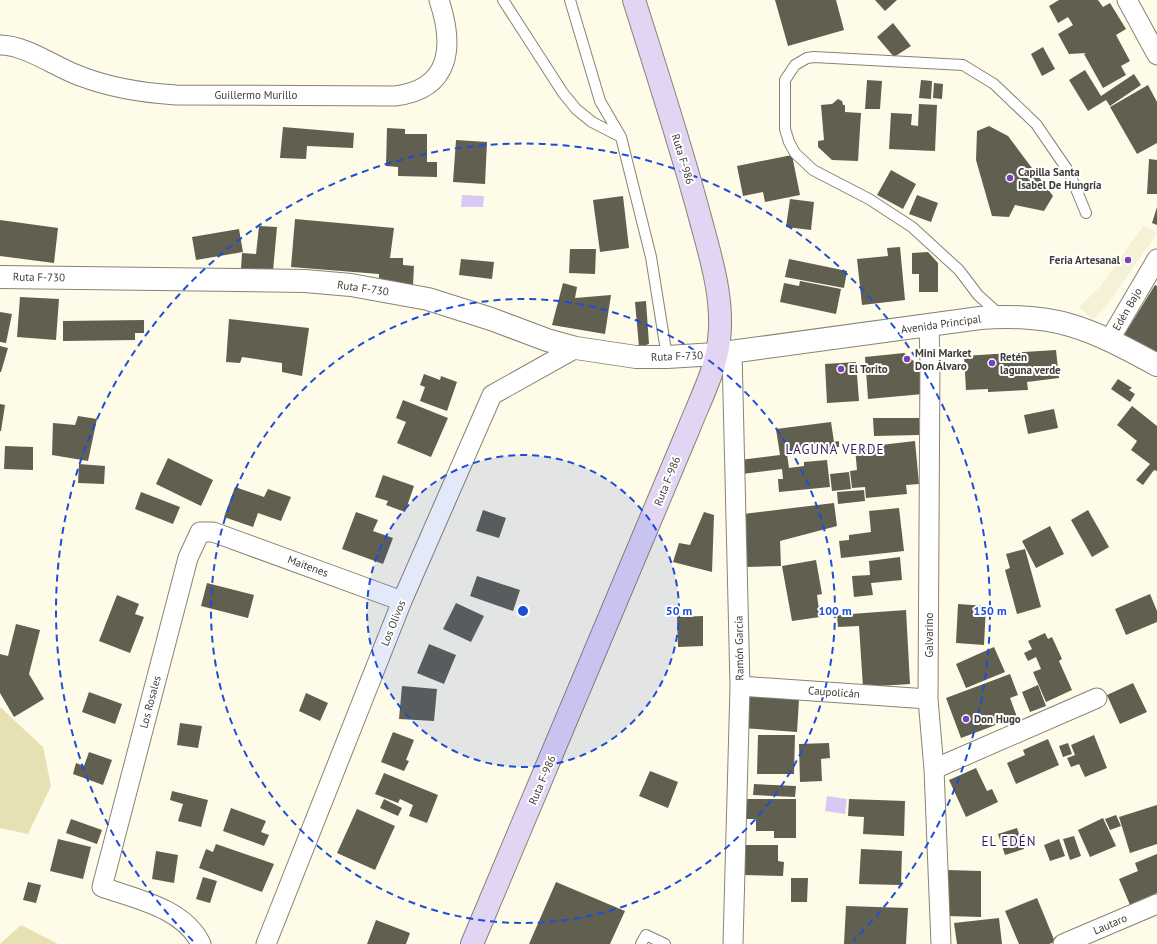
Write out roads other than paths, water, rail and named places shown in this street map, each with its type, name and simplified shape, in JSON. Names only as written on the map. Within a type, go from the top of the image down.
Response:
[{"type":"main road","name":"Ruta F-986","points":[[472,944],[708,380],[724,353],[719,341],[720,322],[712,263],[692,190],[634,0]]},
{"type":"street","name":"Guillermo Murillo","points":[[0,45],[17,47],[79,76],[103,84],[151,93],[176,95],[395,96],[418,90],[436,76],[442,67],[446,57],[448,34],[438,0]]},
{"type":"street","points":[[1127,0],[1157,55]]},
{"type":"street","name":"Edén Bajo","points":[[1110,339],[1157,259]]},
{"type":"street","name":"Ruta F-730","points":[[0,277],[305,281],[351,285],[396,292],[441,303],[491,319],[547,340],[576,348],[636,357],[667,357],[724,353]]},
{"type":"street","name":"Avenida Principal","points":[[724,353],[1001,316],[1024,316],[1068,323],[1110,339],[1157,364]]},
{"type":"street","name":"Galvarino","points":[[929,326],[928,699],[934,769],[941,944]]},
{"type":"street","name":"Los Olivos","points":[[266,944],[402,601],[492,395],[576,348]]},
{"type":"street","name":"Ramón García","points":[[724,353],[740,686],[733,944]]},
{"type":"street","name":"Los Rosales","points":[[201,944],[188,925],[169,912],[102,887],[188,558],[200,532],[213,532]]},
{"type":"street","name":"Maitenes","points":[[213,532],[402,601]]},
{"type":"street","name":"Caupolicán","points":[[740,686],[928,699]]},
{"type":"street","points":[[934,769],[1097,698]]},
{"type":"street","name":"Lautaro","points":[[1063,944],[1157,904]]},
{"type":"lane","points":[[503,0],[563,93],[576,109],[592,122],[621,137]]},
{"type":"lane","points":[[570,0],[600,101],[621,137],[651,257],[667,357]]},
{"type":"lane","points":[[1001,316],[978,295],[959,270],[912,227],[869,199],[813,170],[795,153],[789,142],[785,129],[785,80],[789,72],[800,61],[814,57],[963,65],[994,84],[1036,124],[1069,172],[1086,212]]},
{"type":"lane","points":[[642,944],[646,935],[665,944]]},
{"type":"place","name":"Capilla Santa Isabel De Hungría","points":[[1010,178]]},
{"type":"place","name":"Feria Artesanal","points":[[1128,260]]},
{"type":"place","name":"Mini Market Don Álvaro","points":[[907,359]]},
{"type":"place","name":"Retén laguna verde","points":[[992,363]]},
{"type":"place","name":"El Torito","points":[[841,369]]},
{"type":"place","name":"Don Hugo","points":[[966,719]]},
{"type":"district","name":"LAGUNA VERDE","points":[[835,449]]},
{"type":"district","name":"EL EDÉN","points":[[1009,841]]}]
